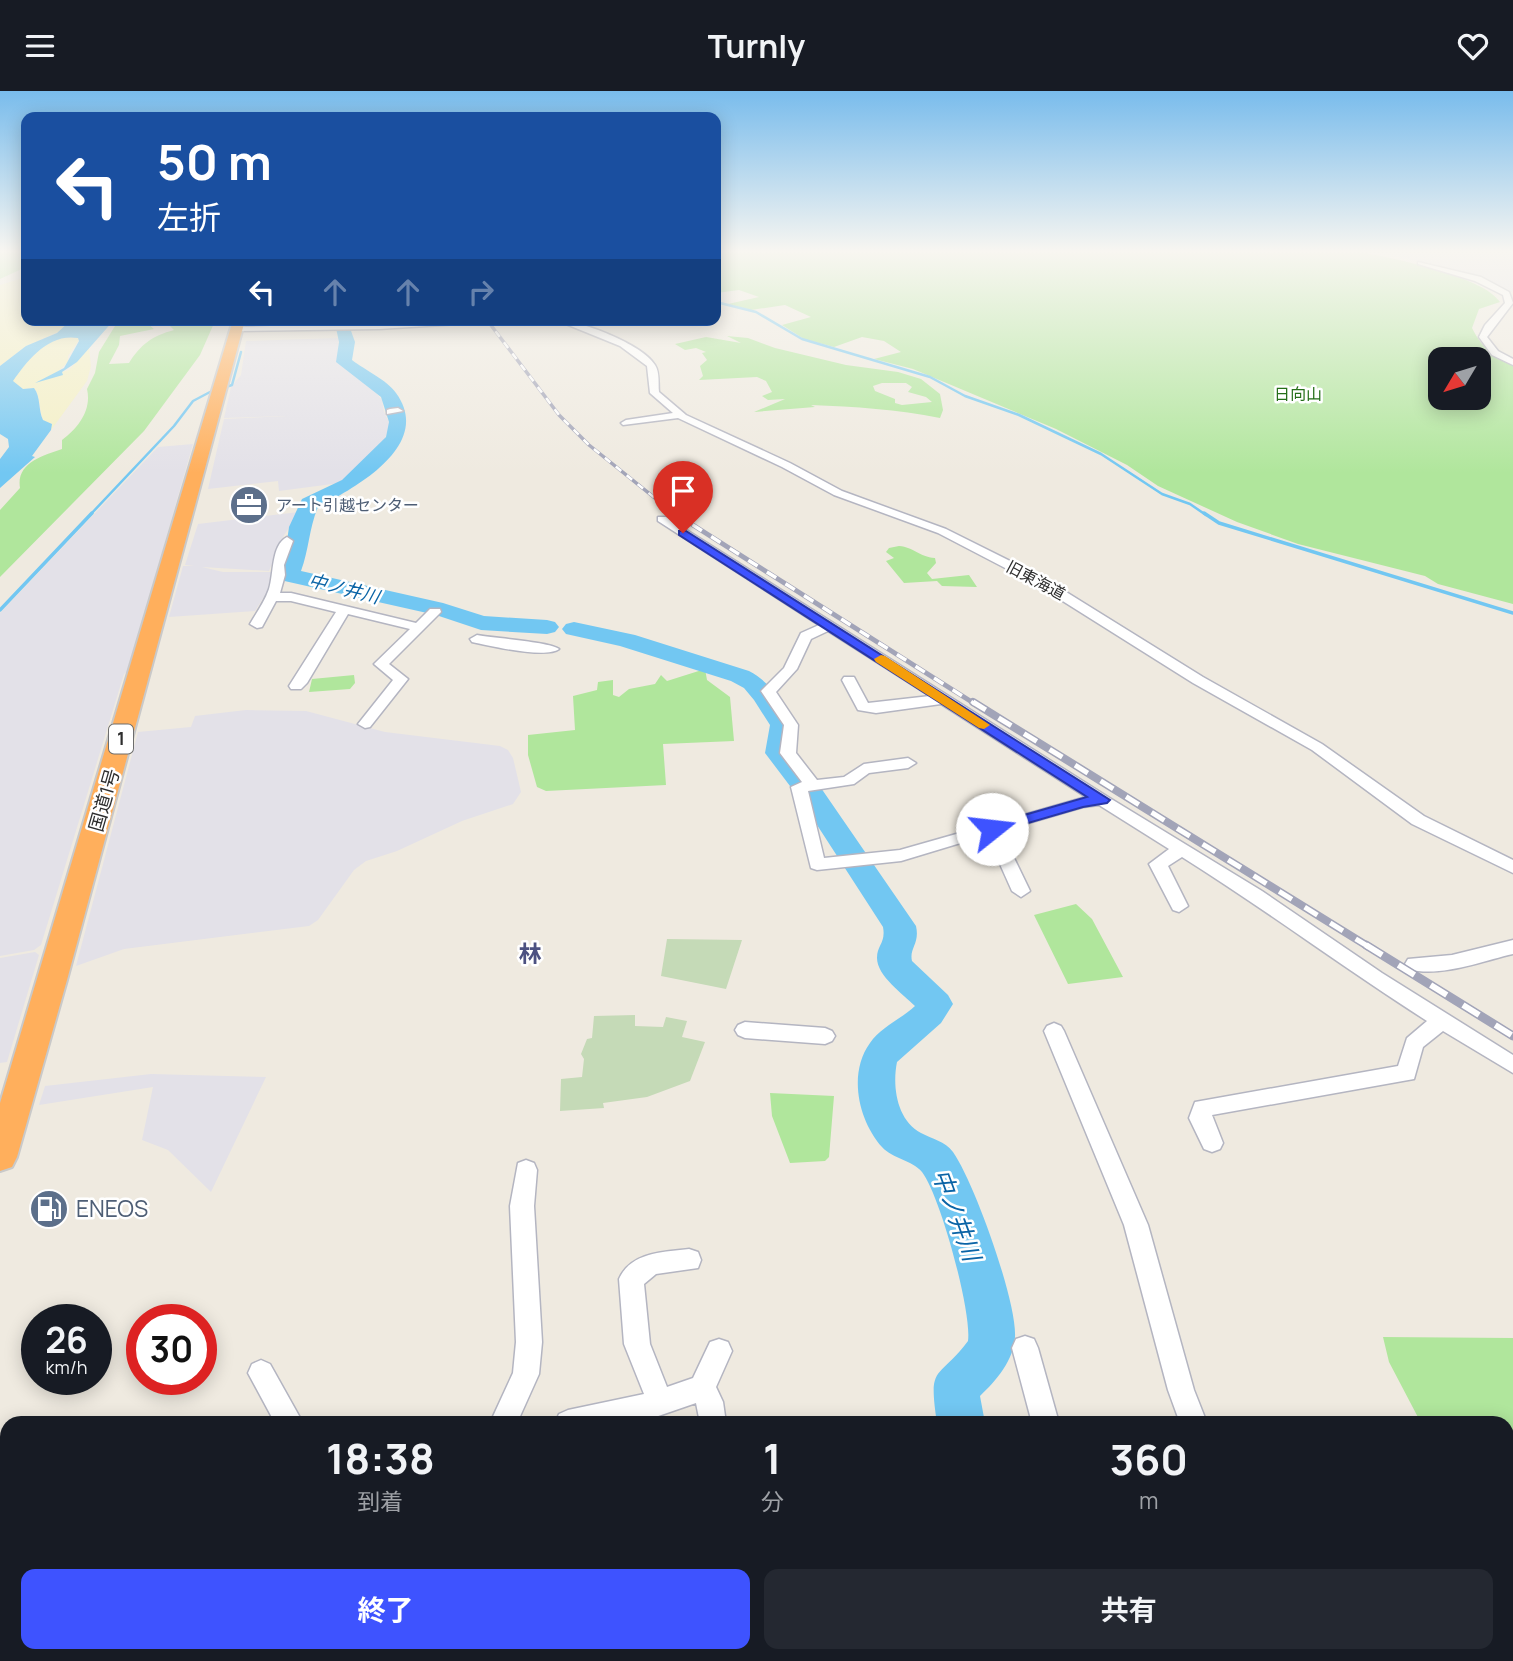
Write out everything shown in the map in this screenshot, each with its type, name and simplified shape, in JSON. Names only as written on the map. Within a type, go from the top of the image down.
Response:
[{"type":"highway","name":"国道1号","points":[[0,1157],[53,980],[237,326]]},
{"type":"street","points":[[327,326],[394,326]]},
{"type":"street","name":"旧東海道","points":[[577,326],[613,340],[646,361],[653,369],[655,393],[679,415],[786,465],[838,493],[942,531],[1038,580],[1198,680],[1317,747],[1418,820],[1513,867]]},
{"type":"street","points":[[1489,326],[1483,337],[1495,353],[1513,362]]},
{"type":"street","points":[[626,423],[679,415]]},
{"type":"street","points":[[662,519],[1304,926],[1375,978],[1513,1065]]},
{"type":"street","points":[[257,624],[271,597],[287,541]]},
{"type":"street","points":[[271,597],[291,597],[417,627]]},
{"type":"street","points":[[296,686],[344,610]]},
{"type":"street","points":[[365,724],[401,679],[382,664],[435,612]]},
{"type":"street","points":[[813,786],[788,753],[791,725],[768,691],[792,666],[799,644],[807,633],[829,626]]},
{"type":"street","points":[[477,639],[551,649]]},
{"type":"street","points":[[849,680],[863,707],[876,709],[942,698]]},
{"type":"street","points":[[908,764],[864,769],[848,781],[799,787],[817,864],[857,862],[901,855],[1082,802],[1102,800]]},
{"type":"street","points":[[992,829],[1021,891]]},
{"type":"street","points":[[1179,906],[1158,864],[1182,849]]},
{"type":"street","points":[[1415,964],[1452,962],[1513,947]]},
{"type":"street","points":[[1212,1143],[1200,1118],[1203,1108],[1407,1073],[1414,1043],[1442,1020]]},
{"type":"street","points":[[745,1030],[825,1036]]},
{"type":"street","points":[[1054,1031],[1136,1226],[1181,1389],[1191,1416]]},
{"type":"street","points":[[507,1416],[526,1374],[529,1342],[522,1206],[526,1170]]},
{"type":"street","points":[[644,1411],[631,1279],[651,1264],[689,1260]]},
{"type":"street","points":[[1026,1348],[1044,1416]]},
{"type":"street","points":[[612,1416],[644,1411],[702,1388],[719,1351]]},
{"type":"street","points":[[261,1373],[286,1416]]},
{"type":"street","points":[[702,1388],[710,1402],[712,1416]]},
{"type":"shaded area","points":[[339,338],[339,364],[373,389],[382,400],[390,424],[383,444],[351,477],[340,483],[279,491],[278,481],[208,489],[224,419],[288,416],[224,418],[231,387],[241,375],[246,341]]},
{"type":"shaded area","points":[[193,444],[128,671],[124,674],[41,945],[34,950],[0,956],[0,613],[158,447]]},
{"type":"shaded area","points":[[299,512],[283,537],[269,571],[202,567],[223,572],[272,572],[267,592],[255,611],[169,617],[183,566],[194,566],[185,565],[198,524]]},
{"type":"shaded area","points":[[246,710],[306,711],[385,732],[500,746],[508,750],[513,758],[521,792],[513,804],[462,821],[397,851],[366,861],[354,870],[318,920],[309,926],[124,949],[76,966],[138,732],[191,727],[195,716]]},
{"type":"shaded area","points":[[35,952],[39,955],[7,1062],[0,1063],[0,958]]},
{"type":"shaded area","points":[[151,1074],[266,1077],[211,1192],[168,1150],[142,1140],[153,1087],[39,1105],[45,1086]]},
{"type":"green space","points":[[115,326],[151,326],[154,329],[120,336],[119,345],[109,364],[129,363],[148,342],[174,330],[170,326],[213,326],[200,355],[144,431],[0,577],[0,510],[20,488],[22,472],[26,467],[39,458],[62,449],[62,440],[82,418],[86,411],[87,389],[95,373],[99,352]]},
{"type":"green space","name":"日向山","points":[[784,326],[1473,326],[1485,347],[1428,347],[1428,410],[1491,410],[1491,352],[1513,365],[1513,604],[1438,584],[1425,576],[1298,544],[1237,522],[1158,486],[1127,465],[1056,429],[913,369],[874,359],[901,352],[884,341],[862,337],[834,347],[804,339]]},
{"type":"green space","points":[[727,336],[748,338],[775,348],[846,365],[898,372],[921,379],[940,394],[943,410],[940,418],[892,410],[811,405],[815,407],[754,412],[785,399],[768,400],[762,396],[772,392],[766,381],[757,377],[699,380],[703,376],[700,366],[707,360],[702,353],[706,352],[696,348],[685,350],[675,344],[706,337],[741,343]],"holes":[[[882,383],[906,383],[912,387],[908,392],[926,397],[932,402],[902,405],[895,403],[895,399],[875,391],[873,386]]]},
{"type":"green space","points":[[899,546],[935,558],[936,563],[927,573],[932,579],[969,575],[977,587],[942,586],[937,581],[904,583],[886,561],[894,558],[886,552],[889,548]]},
{"type":"green space","points":[[705,669],[707,680],[730,697],[734,741],[663,744],[666,785],[546,791],[537,787],[528,755],[528,735],[575,730],[573,696],[597,690],[598,682],[613,680],[613,695],[619,697],[629,689],[655,684],[661,675],[667,681]]},
{"type":"green space","points":[[354,675],[355,683],[350,689],[309,692],[312,679]]},
{"type":"green space","points":[[1076,904],[1092,919],[1123,977],[1068,984],[1034,915]]},
{"type":"green space","points":[[667,939],[742,940],[726,989],[661,976]]},
{"type":"green space","points":[[635,1015],[635,1026],[663,1027],[666,1017],[687,1021],[682,1037],[705,1042],[690,1081],[647,1097],[603,1103],[604,1108],[560,1111],[561,1079],[582,1077],[584,1059],[581,1054],[587,1039],[592,1038],[594,1016]]},
{"type":"green space","points":[[770,1093],[834,1096],[829,1157],[825,1161],[790,1163],[772,1116]]},
{"type":"green space","points":[[1383,1337],[1513,1338],[1513,1416],[1417,1416],[1389,1362]]},
{"type":"sand","points":[[0,326],[64,326],[58,332],[26,346],[0,366]]},
{"type":"sand","points":[[70,336],[79,340],[68,356],[68,362],[52,377],[69,370],[89,348],[91,366],[87,381],[51,430],[52,424],[43,420],[34,388],[23,389],[12,381],[44,347]]},
{"type":"water","points":[[64,326],[108,326],[77,362],[62,372],[63,375],[35,383],[64,368],[79,341],[78,338],[57,340],[48,344],[32,357],[13,381],[23,389],[34,388],[43,420],[52,424],[51,430],[32,456],[35,457],[0,488],[0,459],[9,447],[8,439],[0,434],[0,366],[26,346],[57,333]]},
{"type":"waterway","points":[[780,326],[802,339],[930,377],[965,396],[1019,415],[1101,454],[1162,494],[1190,504],[1206,515]]},
{"type":"waterway","name":"中ノ井川","points":[[343,328],[347,342],[344,362],[389,395],[398,422],[395,438],[383,453],[349,484],[309,503],[299,527],[296,555],[288,575],[443,610],[481,623],[547,627]]},
{"type":"waterway","points":[[229,386],[232,385],[241,352]]},
{"type":"waterway","points":[[90,515],[174,426],[193,401],[210,392]]},
{"type":"waterway","points":[[0,610],[92,513]]},
{"type":"waterway","points":[[1204,513],[1219,523],[1513,613]]},
{"type":"waterway","name":"中ノ井川","points":[[574,629],[626,640],[740,676],[753,683],[765,696],[783,725],[779,753],[800,780]]},
{"type":"waterway","name":"中ノ井川","points":[[811,794],[899,926],[902,939],[894,956],[896,966],[935,1004],[929,1014],[883,1053],[878,1063],[876,1084],[882,1112],[896,1136],[911,1147],[933,1157],[943,1171],[962,1217],[987,1302],[992,1337],[987,1352],[978,1365],[955,1387],[960,1416]]},
{"type":"railway","points":[[492,326],[559,415],[589,445],[676,515]]},
{"type":"railway","points":[[674,513],[975,704]]},
{"type":"railway","points":[[973,702],[1369,947]]},
{"type":"railway","points":[[1366,945],[1513,1036]]},
{"type":"slow traffic","points":[[881,659],[984,725]]},
{"type":"place","name":"アート引越センター","points":[[249,505]]},
{"type":"place","name":"ENEOS","points":[[49,1209]]},
{"type":"district","name":"林","points":[[530,954]]},
{"type":"route","points":[[683,533],[1102,800],[1082,802],[992,829]]}]
